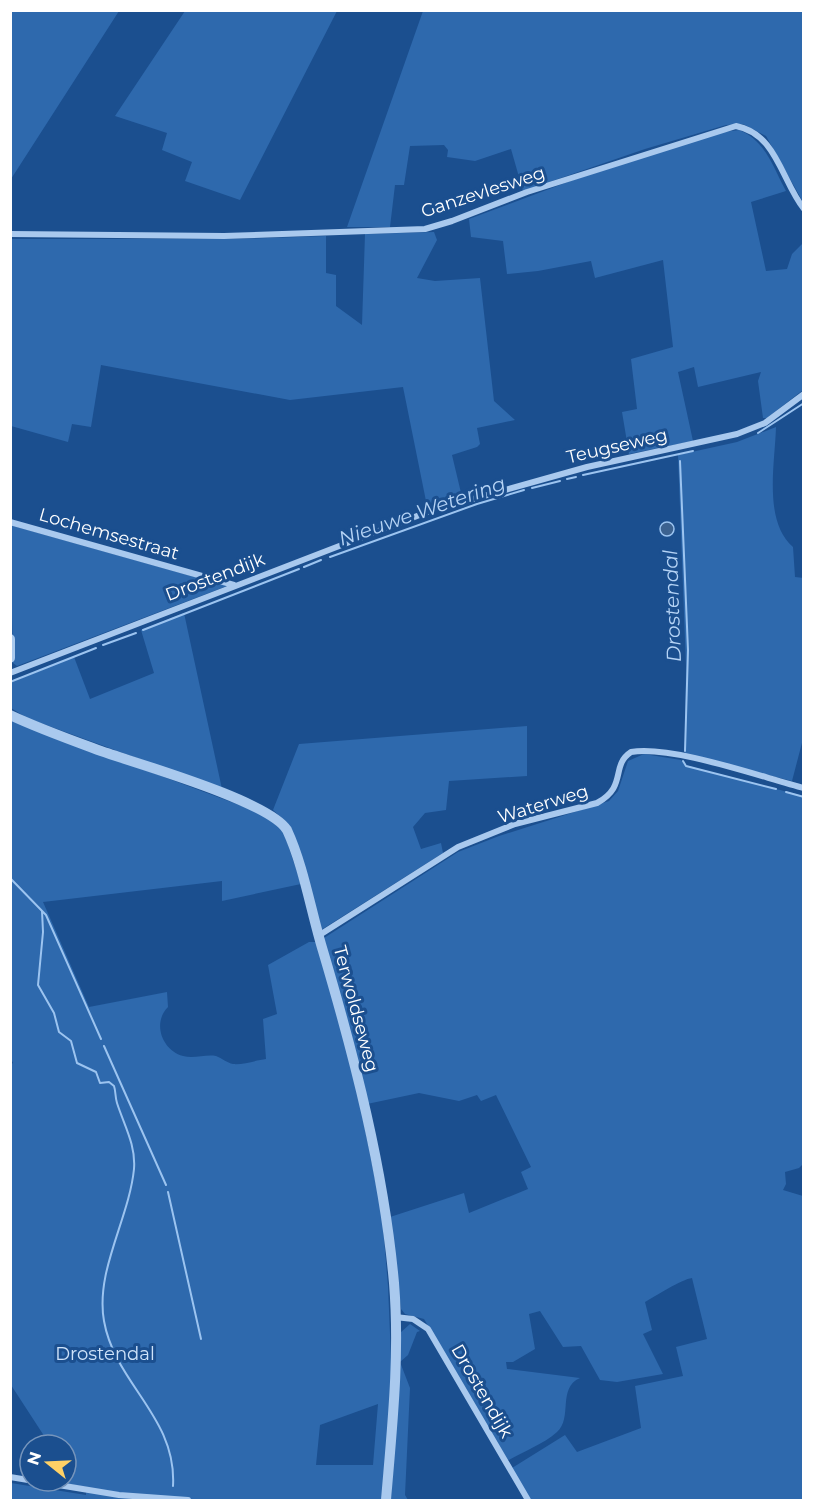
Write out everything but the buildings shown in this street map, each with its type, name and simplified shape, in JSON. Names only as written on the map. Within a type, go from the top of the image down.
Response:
[{"type":"street","name":"Ganzevlesweg","points":[[10,234],[224,236],[425,229],[527,192],[736,126],[755,132],[769,146],[804,209]]},
{"type":"street","name":"Teugseweg","points":[[430,511],[586,467],[737,434],[765,423],[804,394]]},
{"type":"street","name":"Drostendijk","points":[[10,673],[430,511]]},
{"type":"street","name":"Lochemsestraat","points":[[10,522],[235,585]]},
{"type":"street","points":[[10,639],[10,658]]},
{"type":"street","name":"Terwoldseweg","points":[[10,716],[100,751],[182,777],[279,819],[290,836],[342,1013],[364,1107],[390,1244],[395,1317],[395,1386],[386,1500]]},
{"type":"street","name":"Waterweg","points":[[318,936],[444,854],[515,824],[597,803],[606,798],[614,791],[621,763],[631,752],[648,750],[686,757],[804,788]]},
{"type":"street","name":"Drostendijk","points":[[395,1317],[413,1319],[428,1329],[528,1500]]},
{"type":"street","points":[[10,1477],[119,1495],[188,1500]]},
{"type":"green space","points":[[10,11],[119,11],[11,179],[10,179]]},
{"type":"green space","points":[[185,11],[337,11],[240,200],[185,181],[192,162],[162,150],[167,133],[115,116]]},
{"type":"green space","points":[[423,11],[803,11],[803,202],[766,136],[743,124],[726,125],[645,149],[523,191],[511,149],[475,161],[447,157],[448,150],[444,145],[410,146],[404,185],[395,185],[390,227],[347,227]]},
{"type":"green space","points":[[739,130],[756,141],[762,148],[773,164],[786,191],[751,202],[766,271],[787,269],[792,254],[803,243],[803,390],[767,418],[763,418],[758,381],[761,372],[698,387],[694,367],[678,372],[693,441],[629,454],[622,412],[637,409],[631,359],[673,347],[663,260],[595,278],[591,261],[507,274],[503,241],[471,237],[469,219],[573,180],[723,132]]},
{"type":"green space","points":[[434,232],[437,240],[417,278],[435,281],[480,278],[494,401],[515,420],[477,428],[480,444],[452,455],[462,497],[427,506],[403,387],[290,400],[101,365],[91,427],[72,424],[68,442],[11,426],[11,239],[239,239],[326,236],[326,273],[336,275],[336,306],[362,325],[365,234]]},
{"type":"green space","points":[[776,427],[773,474],[774,507],[784,536],[793,547],[795,577],[804,578],[803,739],[792,781],[685,754],[686,666],[678,455],[737,442]]},
{"type":"green space","points":[[10,525],[227,586],[17,666],[13,663]]},
{"type":"green space","points":[[184,613],[222,789],[27,718],[11,708],[10,683],[74,657],[90,699],[154,673],[141,630]]},
{"type":"green space","points":[[11,720],[258,812],[283,830],[301,884],[222,901],[222,881],[43,902],[89,1007],[167,992],[168,1007],[163,1013],[160,1028],[170,1048],[183,1056],[216,1056],[233,1064],[266,1059],[263,1019],[277,1014],[268,965],[309,942],[318,942],[355,1079],[382,1214],[392,1382],[382,1500],[11,1500],[11,1483],[18,1484],[18,1493],[86,1495],[86,1487],[78,1486],[78,1433],[42,1433],[11,1385],[10,1065],[13,1063],[11,1059]],"holes":[[[378,1404],[373,1465],[316,1465],[320,1425]]]},
{"type":"green space","points":[[527,726],[527,776],[449,781],[446,810],[425,813],[413,827],[421,849],[441,843],[443,853],[321,930],[284,820],[273,810],[299,744]]},
{"type":"green space","points":[[644,754],[681,760],[685,765],[803,796],[803,1164],[799,1168],[785,1172],[786,1184],[783,1190],[803,1196],[803,1500],[530,1500],[512,1468],[565,1435],[577,1452],[641,1428],[635,1386],[683,1376],[676,1347],[707,1339],[692,1278],[645,1302],[652,1330],[643,1334],[663,1374],[617,1382],[600,1380],[581,1346],[563,1347],[540,1311],[529,1314],[535,1349],[513,1362],[506,1362],[507,1369],[580,1378],[569,1389],[564,1419],[557,1432],[507,1461],[424,1319],[405,1314],[401,1309],[390,1217],[464,1193],[469,1213],[528,1189],[521,1172],[531,1167],[496,1095],[481,1101],[477,1095],[459,1101],[419,1093],[367,1104],[324,938],[458,852],[499,836],[609,801],[618,791],[628,761]]},
{"type":"green space","points":[[410,1324],[420,1331],[417,1332],[408,1355],[400,1362],[410,1388],[405,1495],[408,1500],[391,1500],[400,1333]]},
{"type":"shaded area","points":[[664,522],[670,522],[674,529],[670,536],[664,536],[660,532],[660,526]]},
{"type":"waterway","name":"Nieuwe Wetering","points":[[758,433],[804,403]]},
{"type":"waterway","name":"Nieuwe Wetering","points":[[583,475],[693,451]]},
{"type":"waterway","name":"Drostendal","points":[[680,461],[688,650],[685,751]]},
{"type":"waterway","name":"Nieuwe Wetering","points":[[567,479],[576,477]]},
{"type":"waterway","name":"Nieuwe Wetering","points":[[532,488],[560,481]]},
{"type":"waterway","name":"Nieuwe Wetering","points":[[330,557],[477,504],[524,490]]},
{"type":"waterway","name":"Nieuwe Wetering","points":[[304,567],[321,560]]},
{"type":"waterway","name":"Nieuwe Wetering","points":[[143,630],[299,569]]},
{"type":"waterway","name":"Nieuwe Wetering","points":[[103,645],[136,633]]},
{"type":"waterway","name":"Nieuwe Wetering","points":[[10,682],[96,648]]},
{"type":"waterway","name":"Drostendal","points":[[683,761],[686,766],[776,789]]},
{"type":"waterway","name":"Drostendal","points":[[786,792],[804,797]]},
{"type":"waterway","points":[[10,878],[46,915],[101,1039]]},
{"type":"waterway","points":[[42,911],[43,932],[38,985],[54,1013],[59,1032],[71,1041],[77,1063],[96,1072],[100,1083],[109,1082],[114,1086],[117,1103],[131,1143],[134,1169],[131,1188],[104,1283],[102,1302],[104,1321],[110,1343],[120,1364],[156,1420],[165,1440],[172,1462],[173,1486]]},
{"type":"waterway","points":[[104,1046],[166,1185]]},
{"type":"waterway","points":[[168,1192],[201,1339]]}]
